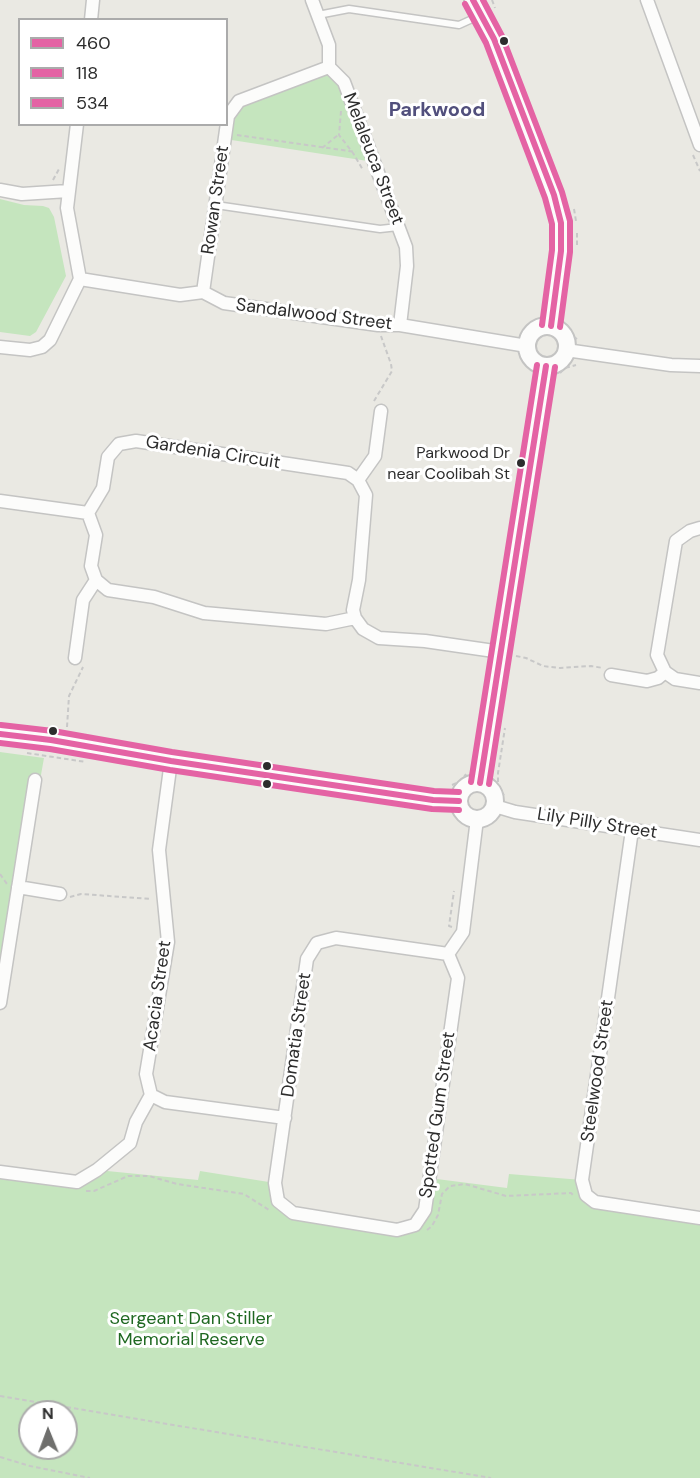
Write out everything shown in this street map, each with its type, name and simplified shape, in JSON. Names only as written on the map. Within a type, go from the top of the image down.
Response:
[{"type":"street","points":[[91,18],[93,0]]},
{"type":"street","points":[[312,0],[329,45],[329,67]]},
{"type":"street","points":[[473,0],[494,39],[554,195],[561,223],[561,251],[551,326]]},
{"type":"street","points":[[646,0],[700,145]]},
{"type":"street","name":"Rowan Street","points":[[228,116],[239,101],[329,67]]},
{"type":"street","name":"Melaleuca Street","points":[[329,67],[344,82],[406,247],[407,266],[400,325]]},
{"type":"street","points":[[0,346],[30,350],[42,347],[50,340],[80,279],[67,208],[77,126]]},
{"type":"street","name":"Rowan Street","points":[[203,292],[227,126]]},
{"type":"street","points":[[0,190],[22,194],[68,191]]},
{"type":"street","name":"Sandalwood Street","points":[[80,279],[180,295],[203,292],[224,303],[400,325],[527,346]]},
{"type":"street","points":[[551,326],[564,334],[567,341],[561,361],[546,366],[534,361],[527,346],[534,332],[541,327],[551,326]]},
{"type":"street","points":[[566,350],[671,365],[700,366]]},
{"type":"street","points":[[480,783],[509,650],[546,366]]},
{"type":"street","points":[[381,411],[375,456],[358,480],[366,495],[359,580],[354,602],[355,618],[363,628],[379,638],[509,650]]},
{"type":"street","name":"Gardenia Circuit","points":[[88,513],[103,488],[108,457],[118,444],[136,441],[348,473],[358,480]]},
{"type":"street","points":[[0,501],[88,513],[96,535],[91,566],[96,580],[108,590],[154,597],[204,613],[326,624],[355,618]]},
{"type":"street","points":[[700,528],[690,531],[676,541],[657,655],[665,672],[675,679],[700,683]]},
{"type":"street","points":[[75,658],[83,600],[96,580]]},
{"type":"street","points":[[611,672],[647,681],[658,678],[665,672]]},
{"type":"street","points":[[0,734],[433,800],[459,801]]},
{"type":"street","name":"Acacia Street","points":[[151,1095],[146,1074],[168,942],[160,838],[171,761]]},
{"type":"street","points":[[0,1003],[35,780]]},
{"type":"street","points":[[480,783],[492,790],[495,799],[502,802],[489,815],[477,819],[464,813],[459,801],[463,789],[468,785],[480,783]]},
{"type":"street","name":"Lily Pilly Street","points":[[502,802],[516,812],[700,840]]},
{"type":"street","points":[[448,954],[463,932],[477,819]]},
{"type":"street","name":"Steelwood Street","points":[[632,830],[582,1180],[586,1195],[595,1203],[700,1218]]},
{"type":"street","points":[[18,887],[65,895]]},
{"type":"street","name":"Domatia Street","points":[[285,1118],[307,959],[317,943],[336,938],[448,954]]},
{"type":"street","name":"Spotted Gum Street","points":[[285,1118],[275,1183],[278,1201],[293,1213],[397,1230],[415,1225],[425,1210],[458,978],[448,954]]},
{"type":"street","points":[[0,1172],[77,1182],[130,1143],[136,1122],[151,1095],[165,1102],[285,1118]]},
{"type":"lane","points":[[318,15],[349,9],[450,25],[465,23],[482,15]]},
{"type":"lane","points":[[216,205],[380,229],[399,226]]},
{"type":"path","points":[[342,107],[339,135],[353,153]]},
{"type":"path","points":[[226,134],[353,153],[368,147]]},
{"type":"path","points":[[322,148],[339,135]]},
{"type":"path","points":[[55,183],[53,180],[59,169]]},
{"type":"path","points":[[557,382],[560,373],[565,368],[578,365]]},
{"type":"path","points":[[509,650],[516,656],[543,666],[560,668],[591,666],[611,672]]},
{"type":"path","points":[[502,802],[498,787],[498,773],[505,726]]},
{"type":"path","points":[[24,753],[94,764]]},
{"type":"path","points":[[446,786],[461,781],[468,769]]},
{"type":"path","points":[[65,895],[81,894],[165,901]]},
{"type":"path","points":[[78,1191],[94,1191],[128,1176],[149,1176],[177,1185],[244,1194],[269,1210]]},
{"type":"path","points":[[425,1230],[432,1226],[438,1215],[442,1194],[450,1186],[465,1184],[506,1196],[571,1193],[576,1199]]},
{"type":"path","points":[[0,1396],[491,1478]]},
{"type":"path","points":[[0,1457],[30,1466],[90,1478]]},
{"type":"green space","points":[[329,67],[344,82],[374,162],[225,139],[239,101]]},
{"type":"green space","points":[[0,199],[49,208],[54,217],[66,276],[36,332],[30,336],[0,332]]},
{"type":"green space","points":[[0,752],[44,758],[0,1003]]},
{"type":"green space","name":"Sergeant Dan Stiller Memorial Reserve","points":[[97,1170],[198,1180],[200,1171],[275,1183],[278,1201],[294,1213],[397,1230],[415,1225],[429,1178],[507,1188],[509,1174],[582,1180],[586,1195],[700,1218],[700,1478],[0,1478],[0,1172],[77,1182]]},
{"type":"transit line","name":"460","points":[[473,0],[494,39],[554,195],[561,223],[561,251],[551,326]]},
{"type":"transit line","name":"534","points":[[483,0],[502,36],[562,192],[570,221],[570,252],[560,327]]},
{"type":"transit line","name":"118","points":[[465,4],[486,43],[545,198],[552,224],[552,250],[542,325]]},
{"type":"transit line","name":"534","points":[[471,782],[537,365]]},
{"type":"transit line","name":"460","points":[[480,783],[546,366]]},
{"type":"transit line","name":"118","points":[[489,784],[555,367]]},
{"type":"transit line","name":"534","points":[[1,725],[53,731],[172,752],[434,791],[459,792]]},
{"type":"transit line","name":"460","points":[[0,734],[433,800],[459,801]]},
{"type":"transit line","name":"118","points":[[0,743],[432,809],[459,810]]},
{"type":"place","name":"Parkwood Dr near Coolibah St","points":[[521,463]]},
{"type":"district","name":"Parkwood","points":[[437,111]]}]
